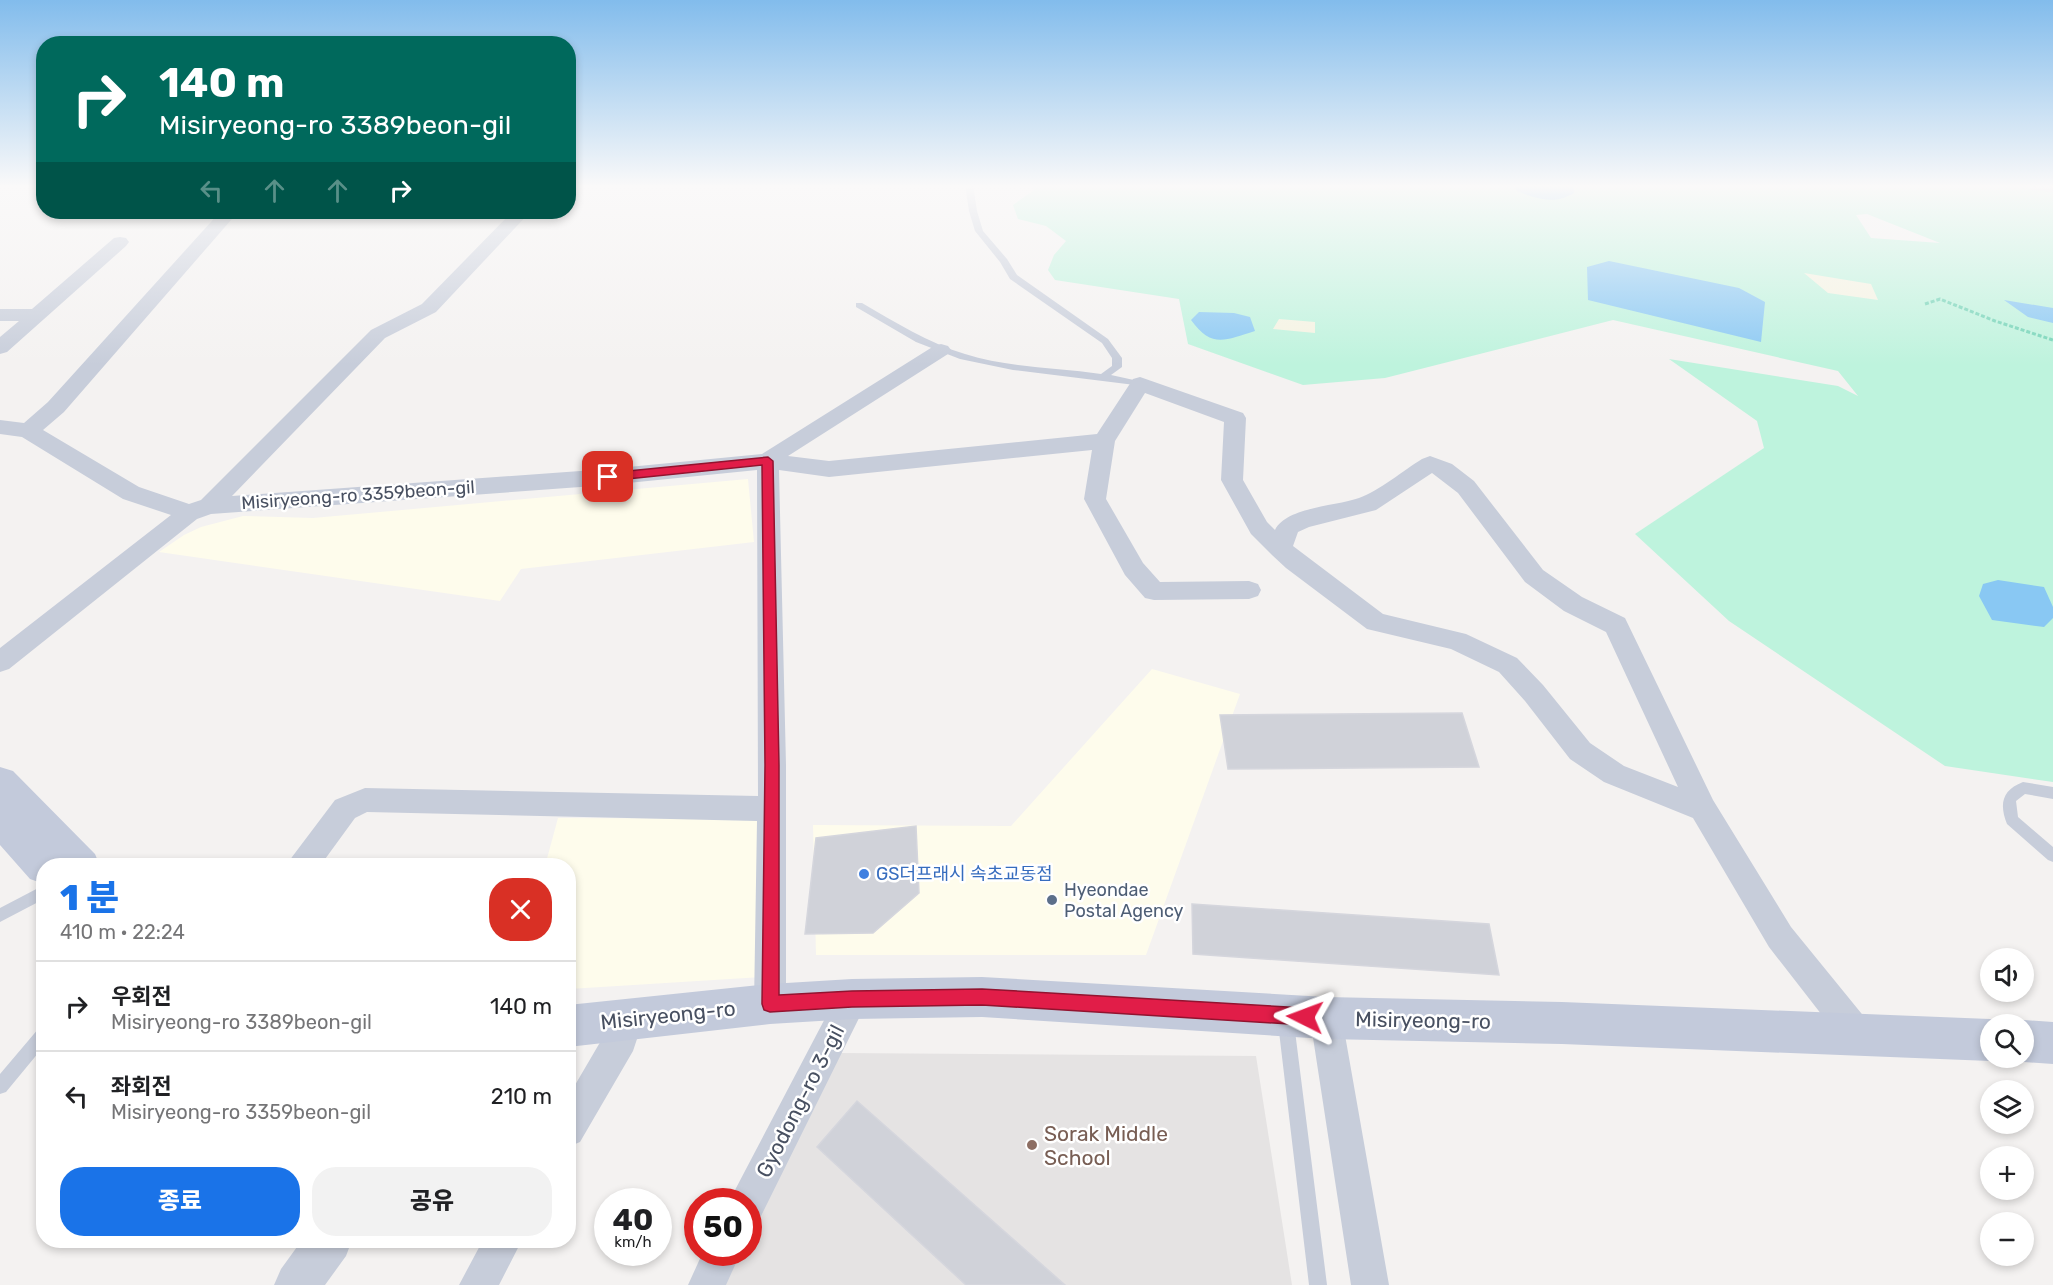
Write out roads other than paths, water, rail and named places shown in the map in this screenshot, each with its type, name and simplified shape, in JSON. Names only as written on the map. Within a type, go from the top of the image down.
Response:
[{"type":"main road","points":[[0,782],[73,858]]},
{"type":"main road","points":[[0,819],[36,858]]},
{"type":"main road","name":"Misiryeong-ro","points":[[576,1025],[770,1004],[852,999],[982,997],[1326,1018],[1562,1023],[1980,1040]]},
{"type":"main road","points":[[2034,1042],[2053,1043]]},
{"type":"street","points":[[0,348],[117,245]]},
{"type":"street","points":[[28,431],[56,407],[200,245]]},
{"type":"street","points":[[0,662],[199,509],[378,334],[429,308],[489,245]]},
{"type":"street","points":[[0,315],[36,315]]},
{"type":"street","points":[[770,1004],[772,809],[768,461],[786,447],[941,350]]},
{"type":"street","points":[[1249,590],[1154,591],[1134,569],[1095,500],[1104,441],[1140,384],[1234,418],[1232,480],[1258,528],[1294,562],[1376,622],[1456,641],[1508,666],[1534,693],[1580,751],[1614,774],[1703,809]]},
{"type":"street","points":[[0,427],[28,431],[130,493],[199,509]]},
{"type":"street","name":"Misiryeong-ro 3359beon-gil","points":[[199,509],[608,477],[768,461],[830,469],[1104,441]]},
{"type":"street","points":[[1280,549],[1288,527],[1302,520],[1368,504],[1430,464],[1444,469],[1466,487],[1534,576],[1573,604],[1616,625],[1703,809],[1780,938],[1858,1035]]},
{"type":"street","points":[[308,858],[345,809],[365,800],[772,809]]},
{"type":"street","name":"Gyodong-ro 3-gil","points":[[756,1188],[852,999]]},
{"type":"street","points":[[1326,1018],[1370,1285]]},
{"type":"street","points":[[576,1116],[621,1039]]},
{"type":"street","points":[[297,1285],[324,1248]]},
{"type":"street","points":[[478,1285],[499,1248]]},
{"type":"street","points":[[707,1285],[716,1266]]},
{"type":"lane","points":[[991,245],[1013,277],[1105,341],[1117,358],[1117,367],[1105,375]]},
{"type":"lane","points":[[859,305],[941,350],[1039,371],[1105,375],[1140,384]]},
{"type":"lane","points":[[2053,793],[2023,788],[2009,799],[2012,820],[2053,856]]},
{"type":"lane","points":[[0,915],[36,895]]},
{"type":"lane","points":[[1285,1016],[1318,1285]]},
{"type":"lane","points":[[0,1086],[36,1043]]},
{"type":"water","points":[[1609,261],[1739,288],[1765,302],[1761,342],[1588,300],[1587,267]]},
{"type":"water","points":[[2004,300],[2053,308],[2053,323],[2028,317]]},
{"type":"water","points":[[1199,312],[1234,313],[1250,317],[1255,331],[1227,339],[1213,339],[1191,320]]},
{"type":"water","points":[[1998,580],[2044,587],[2053,607],[2053,618],[2044,627],[1992,620],[1979,596],[1983,584]]},
{"type":"place","name":"GS더프래시 속초교동점","points":[[864,874]]},
{"type":"place","name":"Hyeondae Postal Agency","points":[[1052,900]]},
{"type":"place","name":"Sorak Middle School","points":[[1032,1145]]}]
